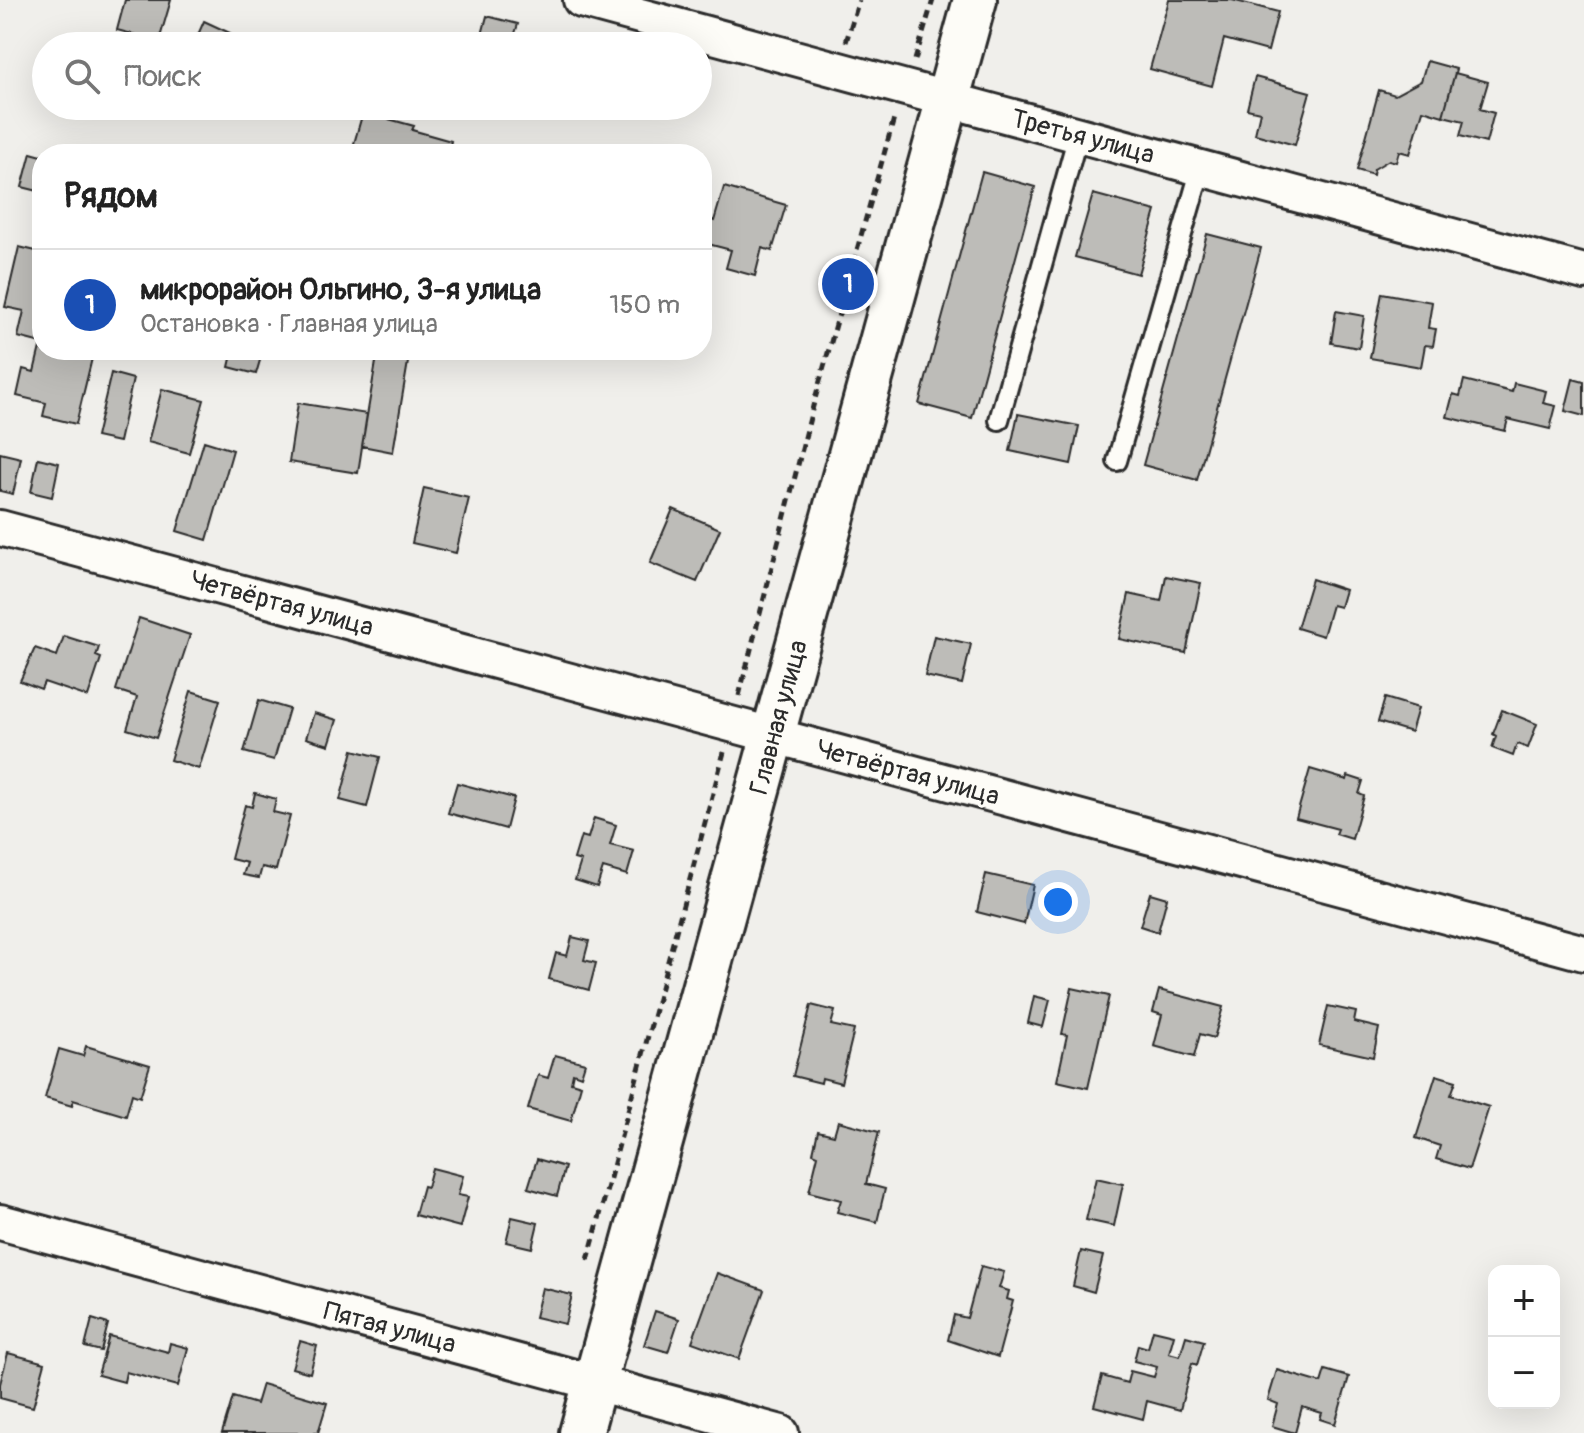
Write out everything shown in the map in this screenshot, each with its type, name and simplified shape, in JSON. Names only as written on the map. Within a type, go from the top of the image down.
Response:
[{"type":"street","name":"Третья улица","points":[[581,0],[698,32]]},
{"type":"street","name":"Главная улица","points":[[581,1433],[975,0]]},
{"type":"street","name":"Третья улица","points":[[712,36],[1584,272]]},
{"type":"street","name":"Четвёртая улица","points":[[0,528],[1584,953]]},
{"type":"street","name":"Пятая улица","points":[[0,1222],[781,1433]]},
{"type":"lane","points":[[999,420],[1078,135]]},
{"type":"lane","points":[[1117,461],[1201,168]]},
{"type":"path","points":[[838,70],[859,0]]},
{"type":"path","points":[[587,1265],[813,406],[903,88],[919,53],[933,0]]},
{"type":"building","points":[[125,0],[171,0],[162,32],[117,30]]},
{"type":"building","points":[[1169,0],[1232,0],[1278,12],[1268,51],[1224,39],[1212,86],[1150,69]]},
{"type":"building","points":[[487,16],[518,24],[515,32],[483,32]]},
{"type":"building","points":[[204,21],[228,32],[199,32]]},
{"type":"building","points":[[1427,61],[1456,69],[1443,116],[1423,110],[1410,154],[1399,151],[1396,162],[1389,160],[1374,169],[1373,175],[1357,170],[1379,90],[1395,95],[1421,81]]},
{"type":"building","points":[[1455,73],[1488,82],[1480,109],[1494,113],[1486,143],[1460,136],[1464,121],[1443,116]]},
{"type":"building","points":[[1255,77],[1310,92],[1295,145],[1255,134],[1260,112],[1247,109]]},
{"type":"building","points":[[361,120],[392,120],[414,126],[412,130],[451,141],[450,144],[354,144]]},
{"type":"building","points":[[31,153],[32,153],[32,190],[22,187]]},
{"type":"building","points":[[982,172],[1035,187],[972,418],[919,404]]},
{"type":"building","points":[[724,187],[786,205],[772,251],[762,248],[755,276],[726,268],[731,250],[712,245],[714,221]]},
{"type":"building","points":[[1093,194],[1156,211],[1138,274],[1075,257]]},
{"type":"building","points":[[1207,234],[1261,248],[1197,480],[1143,465]]},
{"type":"building","points":[[19,247],[32,250],[32,341],[18,337],[24,311],[5,307]]},
{"type":"building","points":[[1382,293],[1432,302],[1428,328],[1436,329],[1433,346],[1425,345],[1421,367],[1370,358]]},
{"type":"building","points":[[1336,311],[1364,316],[1359,348],[1331,343]]},
{"type":"building","points":[[37,360],[92,360],[76,424],[43,416],[46,403],[17,396],[23,369],[34,372]]},
{"type":"building","points":[[231,360],[260,360],[256,374],[229,367]]},
{"type":"building","points":[[376,360],[408,360],[393,452],[362,446]]},
{"type":"building","points":[[111,373],[133,379],[119,442],[96,437]]},
{"type":"building","points":[[1573,379],[1584,382],[1584,416],[1565,411]]},
{"type":"building","points":[[1464,380],[1512,392],[1514,383],[1546,391],[1543,403],[1556,406],[1550,429],[1508,419],[1505,431],[1447,417],[1453,394],[1460,396]]},
{"type":"building","points":[[162,389],[204,400],[189,453],[148,442]]},
{"type":"building","points":[[298,403],[367,414],[358,473],[289,462]]},
{"type":"building","points":[[1018,414],[1079,426],[1071,464],[1010,451]]},
{"type":"building","points":[[204,441],[233,450],[207,540],[177,531]]},
{"type":"building","points":[[0,453],[21,458],[13,494],[0,491]]},
{"type":"building","points":[[38,458],[59,463],[52,497],[31,492]]},
{"type":"building","points":[[424,488],[469,498],[456,553],[412,543]]},
{"type":"building","points":[[673,509],[720,529],[697,582],[650,563]]},
{"type":"building","points":[[1166,576],[1201,583],[1186,653],[1119,639],[1129,594],[1161,601]]},
{"type":"building","points":[[1312,579],[1345,590],[1340,607],[1332,605],[1323,636],[1297,628]]},
{"type":"building","points":[[139,618],[190,635],[156,738],[127,729],[137,697],[116,690]]},
{"type":"building","points":[[64,636],[99,647],[96,656],[101,658],[88,697],[44,682],[41,689],[20,681],[35,648],[57,656]]},
{"type":"building","points":[[934,636],[971,644],[962,684],[925,676]]},
{"type":"building","points":[[191,691],[220,700],[199,769],[170,760]]},
{"type":"building","points":[[1385,698],[1418,708],[1411,732],[1378,722]]},
{"type":"building","points":[[259,700],[289,709],[274,760],[244,752]]},
{"type":"building","points":[[1502,710],[1537,724],[1528,748],[1517,744],[1513,756],[1492,748],[1496,736],[1493,734]]},
{"type":"building","points":[[314,713],[337,720],[329,745],[306,738]]},
{"type":"building","points":[[353,750],[380,757],[367,807],[340,800]]},
{"type":"building","points":[[1310,769],[1347,780],[1348,776],[1363,781],[1359,794],[1364,796],[1352,839],[1336,834],[1338,829],[1296,818]]},
{"type":"building","points":[[457,783],[514,798],[506,829],[448,813]]},
{"type":"building","points":[[255,793],[276,799],[273,812],[290,816],[276,870],[262,867],[259,878],[243,875],[247,863],[231,859],[245,805],[252,807]]},
{"type":"building","points":[[594,818],[616,825],[610,845],[634,851],[627,875],[603,868],[597,887],[575,880],[581,861],[574,859],[581,836],[588,838]]},
{"type":"building","points":[[986,874],[1033,885],[1024,924],[977,912]]},
{"type":"building","points":[[1150,893],[1167,898],[1158,932],[1140,926]]},
{"type":"building","points":[[572,937],[589,941],[584,960],[596,963],[589,990],[549,979],[556,953],[567,956]]},
{"type":"building","points":[[1072,988],[1109,996],[1088,1088],[1057,1081],[1067,1035],[1062,1034]]},
{"type":"building","points":[[1159,990],[1223,1007],[1214,1038],[1200,1034],[1194,1057],[1154,1046],[1162,1015],[1153,1012]]},
{"type":"building","points":[[1034,996],[1050,1000],[1043,1027],[1028,1023]]},
{"type":"building","points":[[811,1005],[835,1011],[831,1025],[854,1030],[841,1083],[822,1078],[821,1083],[793,1076]]},
{"type":"building","points":[[1328,1006],[1356,1012],[1354,1022],[1379,1028],[1373,1057],[1319,1045]]},
{"type":"building","points":[[86,1046],[150,1065],[140,1097],[132,1094],[126,1116],[73,1100],[72,1106],[45,1098],[59,1049],[83,1056]]},
{"type":"building","points":[[555,1055],[585,1063],[581,1076],[573,1073],[571,1082],[581,1085],[571,1121],[528,1109],[538,1075],[548,1078]]},
{"type":"building","points":[[1436,1075],[1456,1081],[1451,1095],[1489,1107],[1469,1169],[1436,1159],[1440,1146],[1416,1138]]},
{"type":"building","points":[[838,1121],[879,1132],[866,1184],[885,1189],[877,1222],[837,1212],[841,1200],[809,1192],[818,1155],[813,1153],[818,1131],[834,1135]]},
{"type":"building","points":[[537,1159],[565,1167],[557,1196],[528,1188]]},
{"type":"building","points":[[432,1168],[463,1176],[458,1195],[468,1197],[460,1227],[415,1215]]},
{"type":"building","points":[[1096,1178],[1123,1184],[1114,1226],[1086,1220]]},
{"type":"building","points":[[512,1217],[538,1223],[532,1248],[506,1242]]},
{"type":"building","points":[[1081,1251],[1103,1256],[1094,1292],[1073,1286]]},
{"type":"building","points":[[981,1266],[1004,1272],[999,1288],[1009,1291],[1007,1299],[1013,1301],[998,1357],[948,1340],[954,1315],[967,1318]]},
{"type":"building","points":[[717,1273],[764,1290],[739,1359],[692,1342]]},
{"type":"building","points":[[542,1288],[572,1295],[565,1324],[535,1317]]},
{"type":"building","points":[[655,1311],[679,1319],[668,1352],[644,1345]]},
{"type":"building","points":[[92,1319],[108,1324],[101,1351],[85,1347]]},
{"type":"building","points":[[1153,1330],[1174,1335],[1169,1353],[1180,1356],[1186,1336],[1204,1341],[1197,1365],[1192,1363],[1180,1410],[1147,1401],[1143,1419],[1094,1406],[1102,1376],[1127,1383],[1130,1371],[1154,1377],[1157,1367],[1134,1361],[1138,1345],[1148,1348]]},
{"type":"building","points":[[109,1336],[168,1352],[170,1343],[188,1348],[178,1386],[126,1372],[124,1382],[98,1375]]},
{"type":"building","points":[[300,1341],[317,1346],[310,1373],[292,1368]]},
{"type":"building","points":[[8,1353],[45,1363],[33,1407],[0,1398],[0,1384]]},
{"type":"building","points":[[1277,1370],[1321,1383],[1325,1370],[1349,1377],[1335,1424],[1320,1419],[1322,1413],[1302,1407],[1295,1433],[1272,1426],[1278,1404],[1268,1400]]},
{"type":"building","points":[[262,1384],[327,1403],[318,1433],[222,1433],[233,1397],[256,1404]]},
{"type":"place","name":"микрорайон Ольгино, 3-я улица","points":[[848,284]]}]
